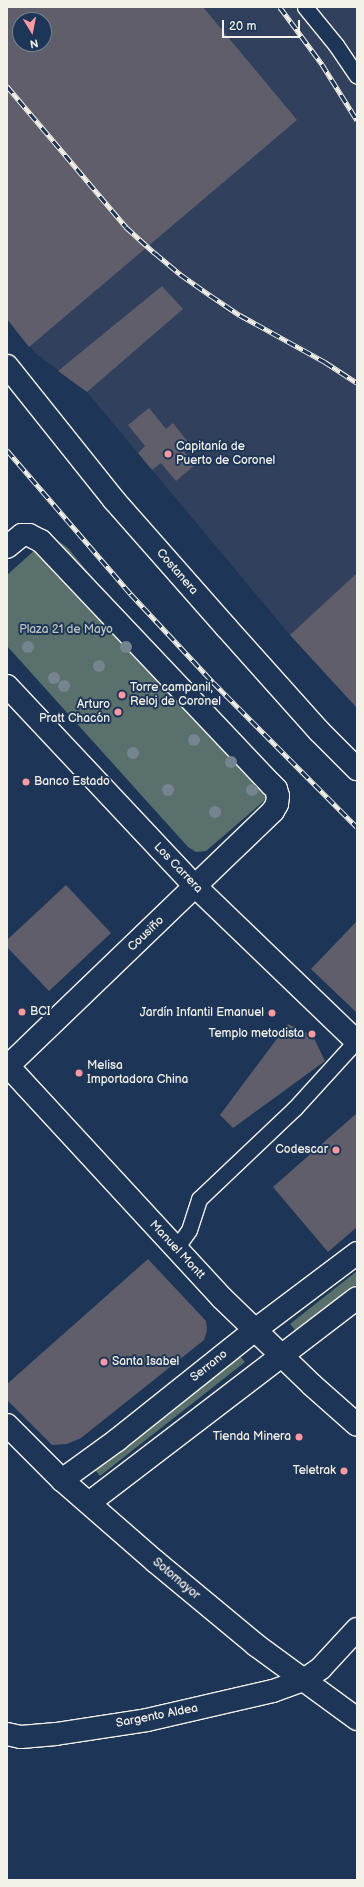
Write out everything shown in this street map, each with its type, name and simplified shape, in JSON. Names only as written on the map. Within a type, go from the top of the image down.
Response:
[{"type":"street","name":"Costanera","points":[[7,366],[114,500],[262,667],[357,769]]},
{"type":"street","name":"Cousiño","points":[[7,547],[22,535],[36,536],[276,789],[278,796],[277,804],[273,811],[7,1066]]},
{"type":"street","name":"Los Carrera","points":[[7,686],[196,886],[357,1042]]},
{"type":"street","name":"Manuel Montt","points":[[7,1066],[222,1298],[357,1425]]},
{"type":"street","name":"Serrano","points":[[62,1480],[117,1440],[255,1330],[357,1253]]},
{"type":"street","points":[[89,1503],[357,1298]]},
{"type":"street","name":"Sotomayor","points":[[7,1425],[62,1480],[167,1572],[256,1645],[357,1719]]},
{"type":"street","name":"Sargento Aldea","points":[[7,1734],[21,1737],[56,1734],[146,1720],[273,1691],[304,1680],[331,1658],[357,1629]]},
{"type":"lane","points":[[306,7],[336,45],[357,76]]},
{"type":"lane","points":[[176,1248],[189,1230],[199,1199],[295,1108],[357,1042]]},
{"type":"shaded area","points":[[7,7],[357,7],[357,708],[290,635],[87,392],[35,353],[7,319]]},
{"type":"green space","name":"Plaza 21 de Mayo","points":[[54,538],[68,548],[262,784],[266,796],[264,801],[206,851],[196,852],[188,847],[7,646],[7,575],[46,540]]},
{"type":"green space","points":[[357,1271],[357,1284],[296,1331],[290,1324]]},
{"type":"green space","points":[[239,1355],[245,1362],[100,1476],[93,1467]]},
{"type":"building","points":[[7,7],[203,7],[297,120],[29,347],[7,319]]},
{"type":"building","points":[[162,286],[183,309],[87,392],[58,371]]},
{"type":"building","points":[[149,408],[166,429],[173,423],[188,442],[181,448],[195,465],[176,481],[161,463],[152,470],[138,453],[145,446],[128,425]]},
{"type":"building","points":[[357,573],[357,708],[290,635]]},
{"type":"building","points":[[66,885],[111,933],[49,991],[7,947],[7,940]]},
{"type":"building","points":[[357,921],[357,1013],[311,969]]},
{"type":"building","points":[[288,1024],[313,1036],[325,1061],[233,1128],[220,1115]]},
{"type":"building","name":"Codescar","points":[[357,1113],[357,1227],[328,1252],[273,1187]]},
{"type":"building","name":"Santa Isabel","points":[[148,1259],[206,1321],[207,1330],[204,1340],[81,1438],[67,1444],[52,1445],[7,1400],[7,1384]]},
{"type":"railway","points":[[280,7],[322,64],[357,120]]},
{"type":"railway","points":[[7,86],[126,227],[155,253],[180,274],[240,315],[325,362],[357,383]]},
{"type":"railway","points":[[7,450],[131,594],[213,682],[357,827]]},
{"type":"place","name":"Capitanía de Puerto de Coronel","points":[[168,454]]},
{"type":"place","name":"Torre campanil, Reloj de Coronel","points":[[122,695]]},
{"type":"place","name":"Arturo Pratt Chacón","points":[[118,712]]},
{"type":"place","name":"Banco Estado","points":[[26,782]]},
{"type":"place","name":"BCI","points":[[22,1012]]},
{"type":"place","name":"Jardín Infantil Emanuel","points":[[272,1013]]},
{"type":"place","name":"Templo metodista","points":[[312,1034]]},
{"type":"place","name":"Melisa Importadora China","points":[[79,1073]]},
{"type":"place","name":"Codescar","points":[[336,1150]]},
{"type":"place","name":"Santa Isabel","points":[[104,1362]]},
{"type":"place","name":"Tienda Minera","points":[[299,1437]]},
{"type":"place","name":"Teletrak","points":[[344,1471]]}]
